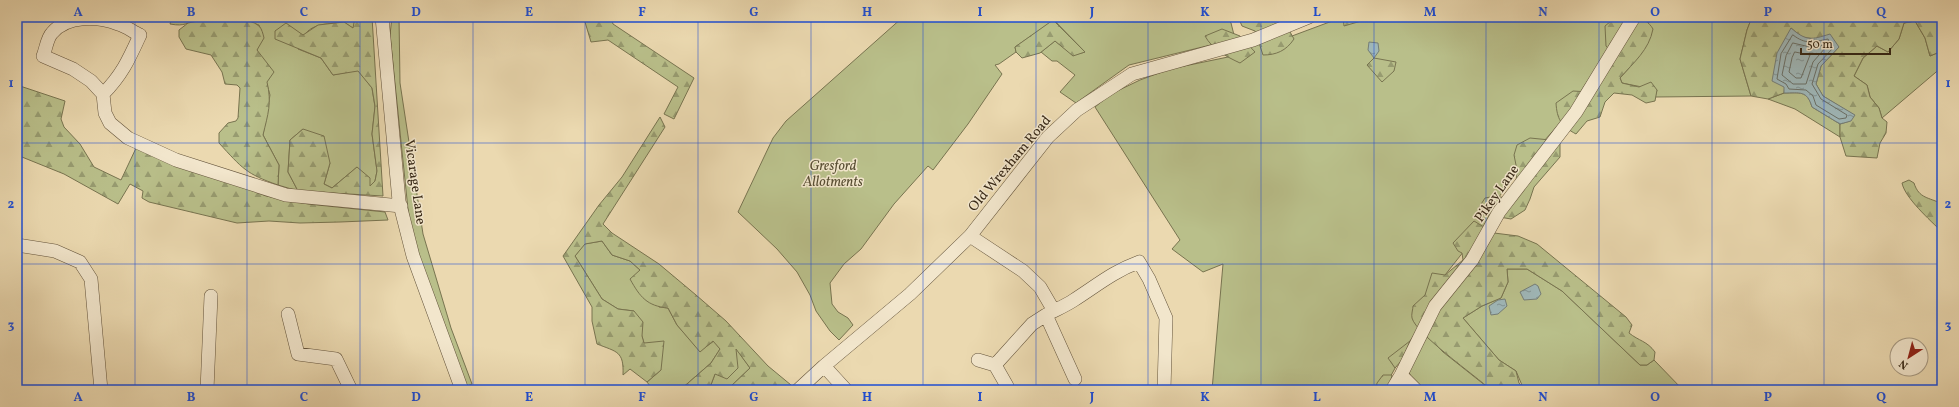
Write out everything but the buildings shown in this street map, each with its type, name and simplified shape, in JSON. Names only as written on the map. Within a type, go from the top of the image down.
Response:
[{"type":"street","name":"Vicarage Lane","points":[[382,17],[401,206],[413,256],[462,390]]},
{"type":"street","name":"Old Wrexham Road","points":[[798,390],[824,366],[910,294],[970,236],[1048,137],[1077,110],[1132,74],[1253,40],[1309,17]]},
{"type":"street","name":"Pikey Lane","points":[[1392,390],[1435,306],[1472,260],[1500,212],[1576,112],[1634,17]]},
{"type":"street","points":[[103,94],[117,80],[126,66],[140,36],[119,24],[100,18],[78,19],[62,24],[51,34],[43,56],[73,69],[91,81],[103,94],[105,113],[110,123],[128,138],[176,160],[286,195],[401,206]]},
{"type":"street","points":[[970,236],[1023,270],[1040,286],[1075,379]]},
{"type":"street","points":[[17,245],[55,251],[80,262],[91,279],[101,390]]},
{"type":"street","points":[[995,365],[1032,324],[1074,300],[1095,284],[1118,270],[1139,262],[1149,278],[1166,318],[1164,390]]},
{"type":"street","points":[[207,390],[211,296]]},
{"type":"street","points":[[288,314],[298,354],[336,359],[351,390]]},
{"type":"street","points":[[978,360],[995,365],[1007,386]]},
{"type":"street","points":[[824,366],[846,390]]},
{"type":"street","points":[[1401,375],[1416,390]]},
{"type":"green space","points":[[172,17],[355,17],[354,29],[344,22],[321,25],[309,30],[301,40],[298,49],[321,58],[333,75],[358,70],[372,88],[375,107],[372,134],[377,171],[375,181],[370,186],[357,167],[332,188],[324,184],[330,163],[303,129],[290,140],[288,172],[298,191],[278,185],[279,165],[263,135],[270,95],[257,50],[261,30],[259,25],[237,19],[222,18],[207,19],[183,25],[175,25],[170,24]]},
{"type":"green space","points":[[355,17],[372,17],[383,196],[298,191],[288,172],[290,140],[303,129],[324,136],[330,163],[324,184],[332,188],[357,167],[370,178],[370,186],[375,181],[377,171],[372,134],[375,106],[372,88],[358,71],[333,75],[321,58],[275,39],[275,31],[286,23],[303,35],[318,25],[344,22],[353,28]]},
{"type":"green space","points":[[392,17],[399,17],[400,83],[423,234],[451,328],[472,384],[465,387],[417,254],[409,219],[390,35]]},
{"type":"green space","points":[[578,17],[610,17],[613,24],[694,78],[674,119],[664,114],[678,87],[608,40],[591,42],[585,22]]},
{"type":"green space","name":"Gresford Allotments","points":[[903,17],[1226,17],[1231,23],[1235,39],[1129,65],[1076,103],[1060,92],[1075,75],[1057,61],[1052,61],[1041,52],[1055,41],[1073,55],[1085,52],[1054,20],[1015,47],[1016,52],[999,64],[995,65],[1002,74],[968,124],[933,170],[928,166],[894,204],[861,249],[844,264],[830,283],[832,304],[838,312],[848,318],[853,325],[839,340],[830,331],[816,311],[810,295],[797,272],[777,249],[738,212],[773,138],[786,121]]},
{"type":"green space","points":[[1238,17],[1278,17],[1285,23],[1294,39],[1288,47],[1280,52],[1263,55],[1255,31],[1242,26]]},
{"type":"green space","points":[[1343,17],[1629,17],[1561,122],[1517,171],[1499,197],[1483,227],[1445,275],[1419,328],[1410,341],[1383,390],[1212,390],[1223,264],[1203,272],[1172,249],[1180,240],[1095,107],[1111,94],[1140,80],[1170,69],[1228,57],[1259,43],[1292,36]]},
{"type":"green space","points":[[1343,17],[1375,17],[1344,26]]},
{"type":"green space","points":[[1616,17],[1632,17],[1641,19],[1650,24],[1653,29],[1644,50],[1620,78],[1622,83],[1639,87],[1651,82],[1657,90],[1655,101],[1646,103],[1632,95],[1614,93],[1605,102],[1600,117],[1587,121],[1576,134],[1561,122],[1557,113],[1556,103],[1573,91],[1589,92],[1612,53],[1606,46],[1605,26]]},
{"type":"green space","points":[[1644,17],[1752,17],[1747,30],[1740,59],[1751,96],[1655,97],[1657,90],[1622,83],[1620,78],[1629,68],[1649,22],[1643,19]]},
{"type":"green space","points":[[1752,17],[1942,17],[1942,51],[1930,56],[1925,38],[1915,21],[1904,23],[1899,39],[1888,52],[1877,46],[1863,58],[1854,76],[1867,85],[1870,97],[1879,108],[1882,118],[1887,122],[1886,133],[1880,143],[1877,158],[1846,156],[1840,137],[1840,124],[1850,121],[1854,115],[1823,96],[1816,84],[1821,66],[1839,47],[1814,39],[1802,37],[1791,28],[1784,93],[1768,99],[1751,96],[1740,59],[1747,30]]},
{"type":"green space","points":[[214,18],[249,21],[255,23],[261,29],[264,38],[257,50],[274,72],[267,82],[269,102],[268,115],[263,135],[279,165],[278,185],[245,169],[233,159],[219,143],[219,133],[228,123],[236,121],[238,118],[240,88],[237,85],[225,84],[222,72],[211,55],[186,49],[179,37],[179,30],[188,23]]},
{"type":"green space","points":[[1053,20],[1085,52],[1073,56],[1055,41],[1040,53],[1022,58],[1016,52],[1015,47]]},
{"type":"green space","points":[[1915,21],[1925,38],[1930,56],[1942,51],[1942,67],[1882,118],[1879,108],[1870,97],[1867,85],[1854,76],[1863,58],[1877,46],[1888,52],[1899,39],[1904,23]]},
{"type":"green space","points":[[1222,29],[1240,36],[1255,52],[1240,63],[1220,52],[1208,41],[1205,36]]},
{"type":"green space","points":[[1374,58],[1396,62],[1394,71],[1382,82],[1367,65]]},
{"type":"green space","points":[[17,85],[65,101],[61,119],[64,127],[80,144],[94,167],[121,180],[137,146],[266,196],[308,204],[385,212],[388,220],[300,223],[269,221],[237,223],[149,202],[142,198],[143,191],[130,184],[118,204],[64,174],[17,155]]},
{"type":"green space","points":[[1784,93],[1799,93],[1805,95],[1812,107],[1840,124],[1840,137],[1795,109],[1768,99]]},
{"type":"green space","points":[[660,117],[665,127],[603,224],[612,233],[659,264],[726,321],[768,366],[791,385],[786,390],[727,390],[750,368],[736,349],[738,368],[727,379],[715,374],[709,390],[680,390],[711,363],[720,349],[713,341],[700,352],[677,325],[668,308],[649,303],[637,291],[630,279],[640,270],[630,261],[612,255],[602,241],[585,244],[575,256],[602,299],[618,309],[634,311],[643,322],[642,336],[644,343],[664,341],[661,370],[647,382],[630,369],[623,375],[622,361],[618,354],[597,344],[592,321],[592,307],[563,256],[599,205],[622,177]]},
{"type":"green space","points":[[1530,138],[1560,141],[1560,157],[1534,187],[1525,210],[1511,219],[1482,214],[1478,209],[1485,198],[1496,196],[1505,198],[1516,182],[1517,170],[1514,155],[1517,145]]},
{"type":"green space","points":[[1909,180],[1914,183],[1922,195],[1942,204],[1942,232],[1919,209],[1904,189],[1902,183]]},
{"type":"green space","points":[[1474,221],[1494,233],[1518,236],[1537,244],[1626,317],[1632,325],[1629,333],[1652,348],[1655,352],[1654,360],[1647,365],[1640,365],[1562,291],[1527,269],[1507,269],[1508,282],[1501,298],[1482,306],[1463,318],[1499,360],[1516,371],[1519,383],[1524,389],[1491,390],[1424,334],[1412,318],[1413,306],[1425,295],[1432,273],[1445,275],[1463,260],[1462,253],[1458,251],[1453,243]]},
{"type":"green space","points":[[602,241],[612,255],[630,261],[640,270],[659,307],[668,308],[677,325],[700,351],[714,341],[720,349],[711,363],[680,390],[653,390],[647,382],[661,370],[644,343],[634,311],[618,309],[602,299],[575,256],[584,244]]},
{"type":"green space","points":[[1507,269],[1527,269],[1562,291],[1640,365],[1647,365],[1654,360],[1683,390],[1524,390],[1516,371],[1499,360],[1463,318],[1482,306],[1501,298],[1508,282]]},
{"type":"green space","points":[[1426,335],[1443,352],[1491,390],[1423,390],[1411,377],[1408,370]]},
{"type":"green space","points":[[1410,341],[1402,360],[1395,368],[1388,358]]},
{"type":"green space","points":[[736,348],[750,368],[727,390],[709,390],[715,374]]},
{"type":"green space","points":[[1383,375],[1392,375],[1390,385],[1385,390],[1378,390],[1376,389],[1377,383]]},
{"type":"water","points":[[1791,28],[1801,35],[1809,38],[1830,34],[1839,47],[1821,66],[1816,84],[1823,96],[1855,115],[1851,121],[1840,124],[1812,107],[1805,95],[1799,93],[1784,93],[1784,87],[1772,81],[1777,53]]},
{"type":"water","points":[[1369,42],[1378,43],[1379,51],[1374,58],[1368,50]]},
{"type":"water","points":[[1535,284],[1538,286],[1541,294],[1537,299],[1524,300],[1520,292]]},
{"type":"water","points":[[1505,299],[1507,306],[1498,314],[1491,315],[1489,306],[1498,300]]}]
